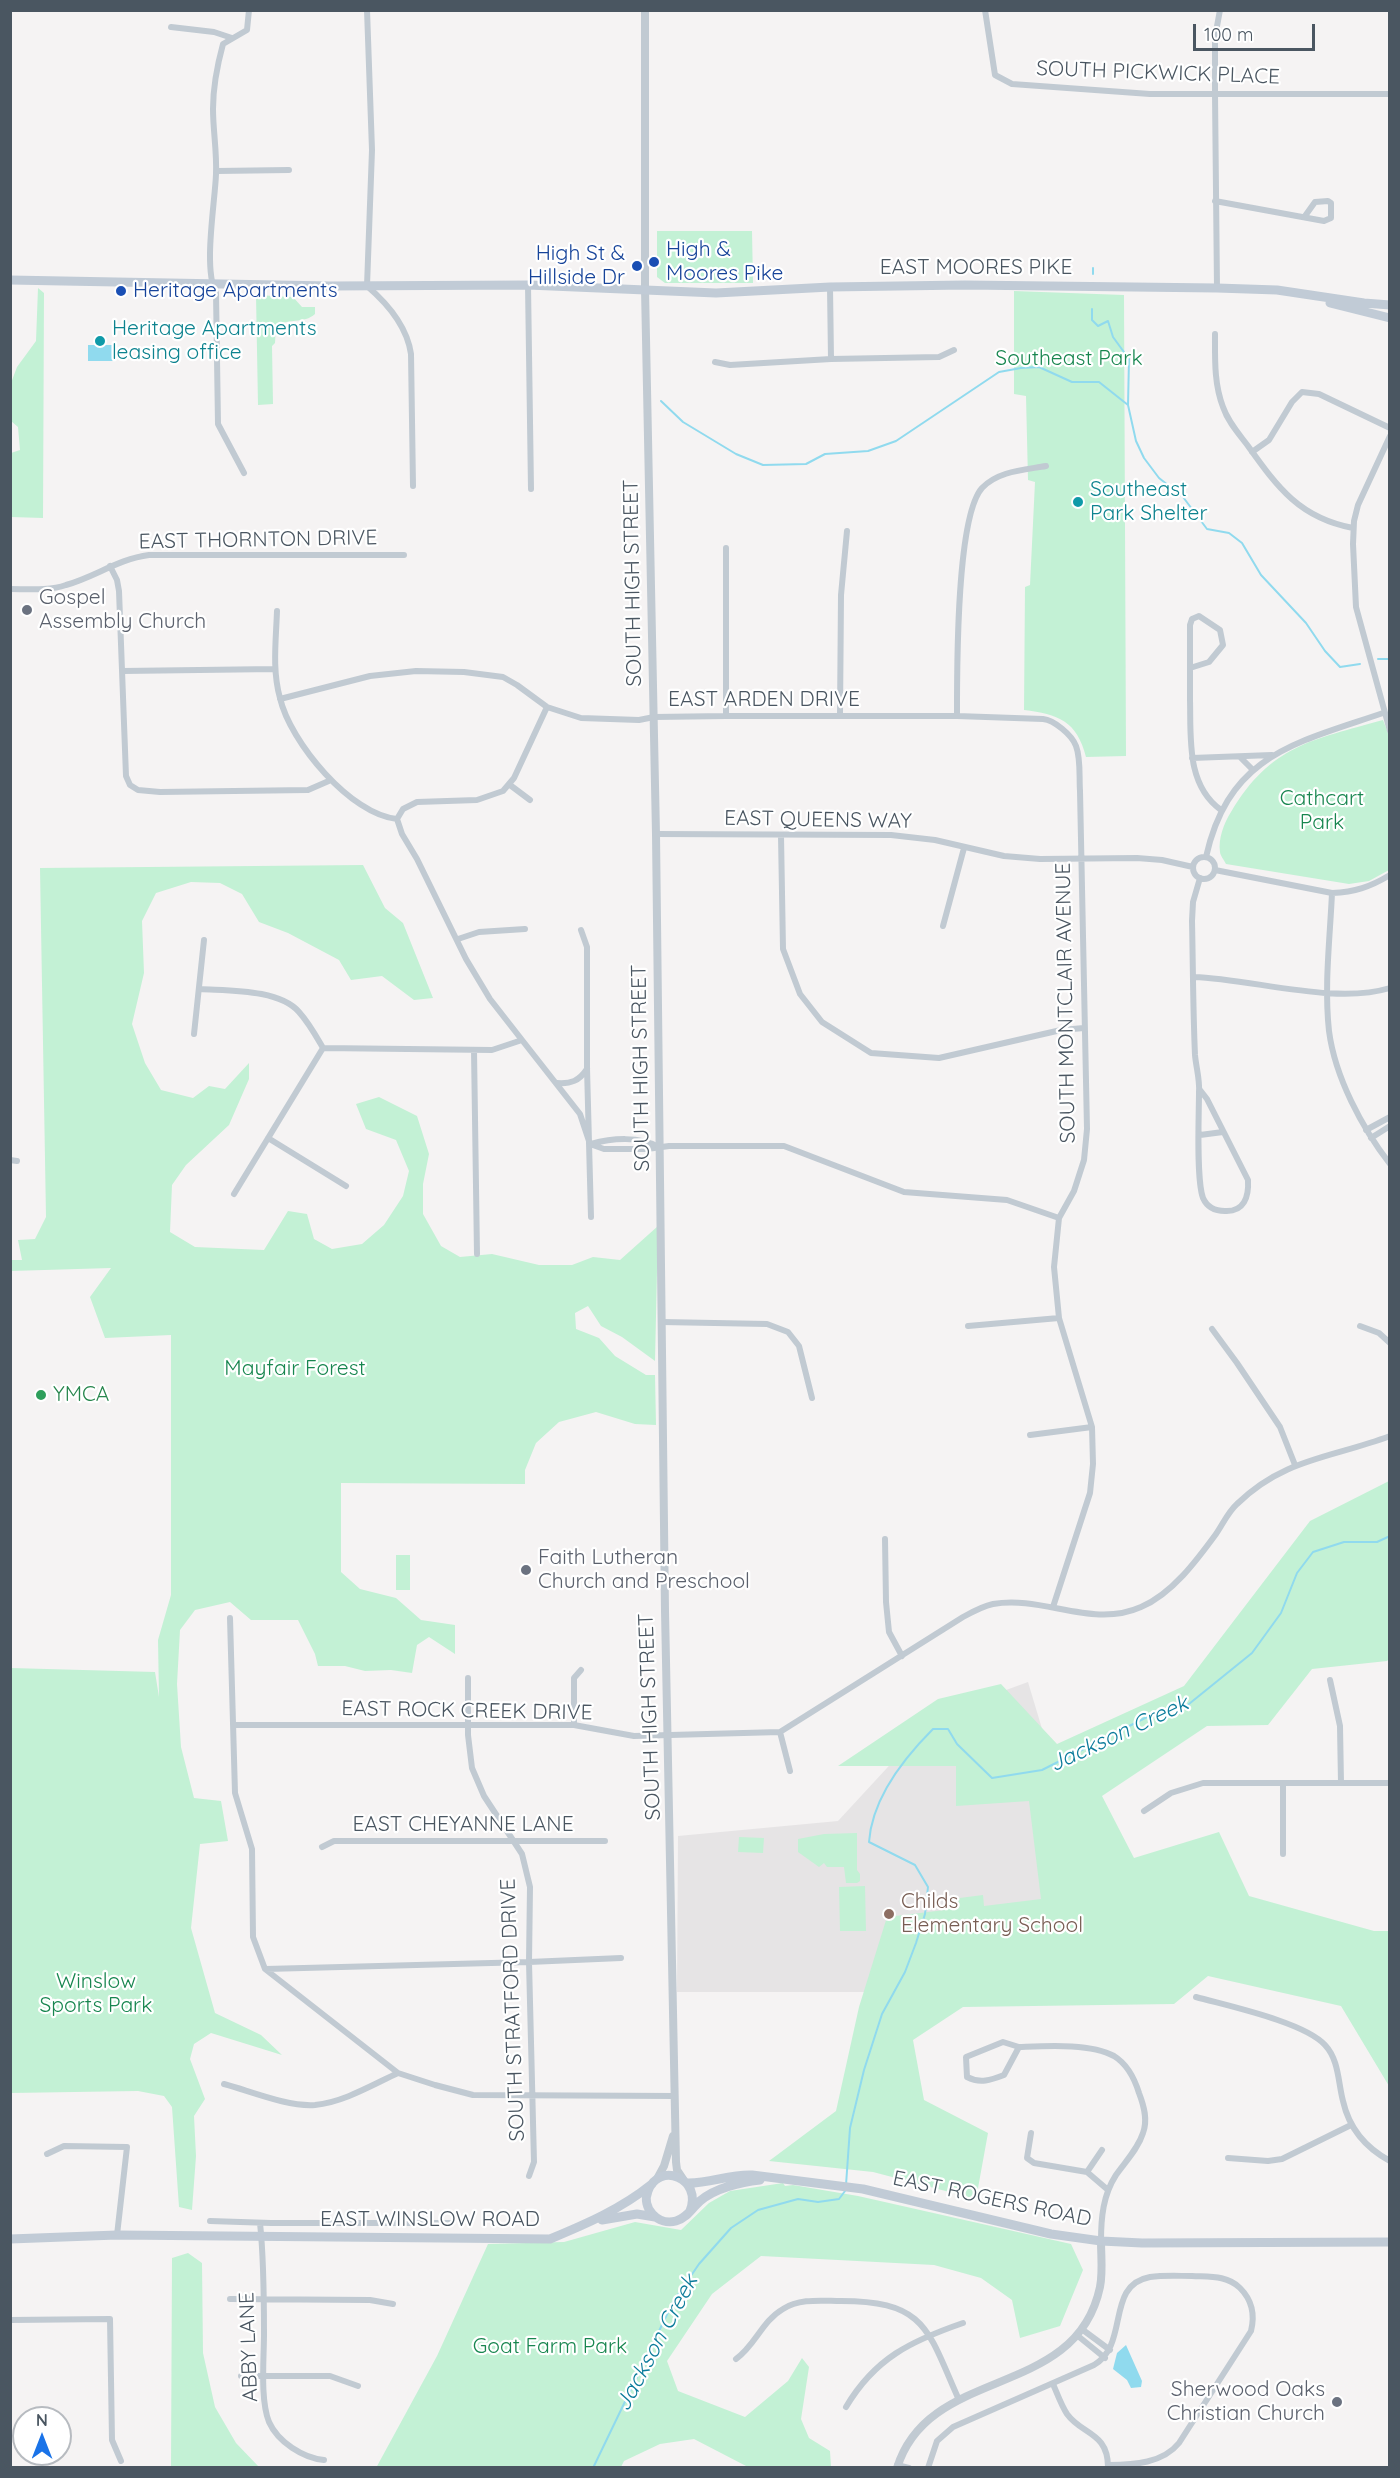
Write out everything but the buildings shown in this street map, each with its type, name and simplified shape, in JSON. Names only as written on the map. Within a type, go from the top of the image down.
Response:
[{"type":"main road","name":"EAST MOORES PIKE","points":[[10,280],[367,286],[528,285],[717,293],[830,287],[965,285],[1217,288],[1277,290],[1389,305]]},
{"type":"main road","name":"EAST MOORES PIKE","points":[[1308,295],[1352,310],[1389,318]]},
{"type":"main road","name":"EAST ROGERS ROAD","points":[[685,2182],[706,2183],[743,2175],[863,2189],[1051,2234],[1101,2241],[1142,2243],[1389,2242]]},
{"type":"main road","points":[[673,2176],[685,2182],[690,2188],[693,2199],[690,2211],[684,2217],[670,2222],[655,2217],[646,2201],[654,2182],[673,2176]]},
{"type":"main road","name":"EAST ROGERS ROAD","points":[[690,2211],[709,2194],[744,2182],[768,2179]]},
{"type":"main road","name":"EAST WINSLOW ROAD","points":[[10,2239],[117,2235],[550,2239],[594,2221],[654,2182]]},
{"type":"main road","name":"EAST WINSLOW ROAD","points":[[594,2221],[637,2214],[655,2217]]},
{"type":"street","points":[[244,473],[219,424],[216,293],[211,284],[217,171],[213,108],[214,81],[223,44],[247,30],[249,10]]},
{"type":"street","points":[[367,10],[372,150],[367,286],[401,322],[408,338],[411,354],[413,486]]},
{"type":"street","name":"SOUTH HIGH STREET","points":[[645,10],[645,289],[656,834],[664,1611],[677,2170],[685,2182]]},
{"type":"street","name":"SOUTH PICKWICK PLACE","points":[[985,10],[994,72],[997,78],[1007,83],[1150,94],[1389,94]]},
{"type":"street","points":[[1217,288],[1215,37],[1220,10]]},
{"type":"street","points":[[171,27],[214,32],[232,38]]},
{"type":"street","points":[[217,171],[290,170]]},
{"type":"street","points":[[1215,201],[1305,216],[1318,221],[1330,220],[1331,203],[1328,201],[1314,202],[1305,216]]},
{"type":"street","points":[[528,285],[531,489]]},
{"type":"street","points":[[830,287],[831,359]]},
{"type":"street","points":[[1215,334],[1216,380],[1223,407],[1233,427],[1272,480],[1296,504],[1336,524],[1353,528]]},
{"type":"street","points":[[716,362],[730,365],[831,359],[939,357],[954,350]]},
{"type":"street","points":[[1252,452],[1269,440],[1292,402],[1302,392],[1319,393],[1389,428]]},
{"type":"street","points":[[1389,436],[1358,505],[1353,528],[1356,607],[1389,731]]},
{"type":"street","points":[[957,716],[959,618],[965,544],[973,503],[982,489],[999,475],[1046,466]]},
{"type":"street","points":[[840,716],[841,595],[847,531]]},
{"type":"street","points":[[726,548],[726,716]]},
{"type":"street","name":"EAST THORNTON DRIVE","points":[[10,589],[32,590],[65,586],[133,557],[149,555],[404,555]]},
{"type":"street","points":[[110,566],[117,580],[119,591],[126,776],[130,785],[138,790],[160,792],[265,792],[308,790],[331,780]]},
{"type":"street","points":[[278,610],[275,669],[280,699],[290,726],[331,780],[356,803],[383,818],[397,819]]},
{"type":"street","points":[[1190,668],[1209,662],[1222,645],[1220,630],[1199,616],[1192,619],[1190,625],[1190,668],[1192,758],[1205,795],[1221,810]]},
{"type":"street","points":[[123,670],[275,669]]},
{"type":"street","name":"EAST ARDEN DRIVE","points":[[280,699],[370,676],[416,672],[464,672],[503,677],[547,707],[581,718],[639,720],[654,717],[726,716],[957,716],[1047,719]]},
{"type":"street","points":[[547,707],[510,785],[495,795],[477,800],[410,804],[403,809],[397,819],[402,834],[458,939],[466,959],[490,999],[580,1114],[590,1144]]},
{"type":"street","points":[[1206,857],[1221,810],[1253,770],[1272,755],[1318,734],[1383,713]]},
{"type":"street","name":"SOUTH MONTCLAIR AVENUE","points":[[1047,719],[1065,732],[1076,746],[1080,791],[1087,1129],[1084,1160],[1074,1191],[1059,1218],[1054,1267],[1059,1318],[1092,1426],[1093,1464],[1090,1492],[1053,1607]]},
{"type":"street","points":[[1192,758],[1272,755]]},
{"type":"street","points":[[1240,757],[1253,770]]},
{"type":"street","points":[[510,785],[530,800]]},
{"type":"street","name":"EAST QUEENS WAY","points":[[656,834],[891,835],[935,840],[1004,856],[1080,859],[1137,858],[1162,860],[1193,867]]},
{"type":"street","points":[[781,836],[783,949],[800,994],[822,1022],[871,1053],[939,1058],[1061,1030],[1084,1028]]},
{"type":"street","points":[[944,926],[964,848]]},
{"type":"street","points":[[1206,857],[1214,863],[1215,870],[1211,876],[1200,878],[1195,874],[1193,867],[1199,858],[1206,857]]},
{"type":"street","points":[[1215,870],[1332,893],[1351,892],[1370,887],[1389,875]]},
{"type":"street","points":[[1200,878],[1193,902],[1192,921],[1195,1055],[1200,1089],[1200,1183],[1203,1198],[1211,1209],[1224,1212],[1237,1210],[1245,1202],[1249,1192],[1248,1180],[1200,1089]]},
{"type":"street","points":[[1332,893],[1328,994],[1329,1031],[1336,1060],[1366,1130],[1389,1164]]},
{"type":"street","points":[[458,939],[479,932],[525,929]]},
{"type":"street","points":[[581,930],[588,947],[587,1068],[591,1217]]},
{"type":"street","points":[[194,1034],[204,940]]},
{"type":"street","points":[[1194,976],[1223,978],[1328,994],[1351,994],[1389,988]]},
{"type":"street","points":[[200,988],[250,992],[282,999],[298,1011],[323,1048]]},
{"type":"street","points":[[323,1048],[492,1050],[522,1040]]},
{"type":"street","points":[[234,1194],[323,1048]]},
{"type":"street","points":[[474,1050],[477,1254]]},
{"type":"street","points":[[557,1083],[568,1084],[581,1078],[587,1068]]},
{"type":"street","points":[[1366,1130],[1389,1117]]},
{"type":"street","points":[[1371,1138],[1389,1126]]},
{"type":"street","points":[[1200,1136],[1223,1132]]},
{"type":"street","points":[[268,1138],[346,1186]]},
{"type":"street","points":[[590,1144],[604,1149],[784,1146],[904,1192],[1007,1200],[1059,1218]]},
{"type":"street","points":[[968,1326],[1059,1318]]},
{"type":"street","points":[[662,1322],[767,1324],[788,1332],[799,1346],[812,1398]]},
{"type":"street","points":[[1360,1326],[1379,1333],[1389,1343]]},
{"type":"street","points":[[1212,1329],[1280,1427],[1295,1465]]},
{"type":"street","points":[[1030,1435],[1092,1426]]},
{"type":"street","name":"EAST ROCK CREEK DRIVE","points":[[233,1725],[574,1725],[634,1736],[780,1732],[963,1617],[990,1604],[1014,1602],[1096,1615],[1118,1614],[1142,1607],[1161,1595],[1178,1579],[1215,1535],[1235,1505],[1261,1484],[1295,1465],[1389,1436]]},
{"type":"street","points":[[885,1539],[889,1632],[902,1656]]},
{"type":"street","points":[[230,1618],[235,1792],[252,1849],[253,1937],[265,1969],[398,2073],[473,2095],[675,2096]]},
{"type":"street","points":[[574,1725],[574,1678],[581,1670]]},
{"type":"street","name":"SOUTH STRATFORD DRIVE","points":[[468,1677],[468,1726],[472,1768],[484,1796],[522,1854],[530,1887],[529,1962],[534,2162],[529,2176]]},
{"type":"street","points":[[1330,1680],[1340,1725],[1341,1783]]},
{"type":"street","points":[[780,1732],[790,1771]]},
{"type":"street","points":[[1144,1811],[1160,1798],[1192,1785],[1213,1782],[1389,1783]]},
{"type":"street","points":[[1283,1783],[1283,1854]]},
{"type":"street","name":"EAST CHEYANNE LANE","points":[[322,1847],[334,1841],[605,1841]]},
{"type":"street","points":[[265,1969],[621,1958]]},
{"type":"street","points":[[1196,1997],[1298,2028],[1317,2038],[1333,2058],[1342,2101],[1351,2125],[1373,2150],[1389,2161]]},
{"type":"street","points":[[909,2468],[897,2466],[905,2447],[922,2424],[940,2409],[1053,2357],[1081,2333],[1090,2317],[1100,2288],[1103,2211],[1108,2190],[1143,2133],[1144,2108],[1133,2079],[1123,2063],[1104,2053],[1055,2046],[1019,2047],[1003,2042],[966,2057],[967,2077],[975,2081],[984,2081],[1004,2075],[1019,2047]]},
{"type":"street","points":[[224,2084],[286,2101],[314,2105],[343,2098],[398,2073]]},
{"type":"street","points":[[1228,2158],[1268,2161],[1282,2159],[1351,2125]]},
{"type":"street","name":"SOUTH HIGH STREET","points":[[654,2182],[669,2152],[676,2126]]},
{"type":"street","points":[[1030,2133],[1027,2158],[1034,2163],[1087,2172],[1108,2190]]},
{"type":"street","points":[[47,2154],[64,2146],[127,2147],[117,2235]]},
{"type":"street","points":[[1087,2172],[1102,2150]]},
{"type":"street","name":"EAST WINSLOW ROAD","points":[[210,2221],[452,2223]]},
{"type":"street","points":[[261,2223],[262,2238]]},
{"type":"street","name":"ABBY LANE","points":[[262,2238],[264,2374],[270,2422],[282,2439],[298,2452],[324,2460]]},
{"type":"street","points":[[928,2468],[937,2441],[944,2433],[1105,2358],[1117,2330],[1124,2296],[1132,2286],[1144,2279],[1161,2276],[1223,2278],[1240,2288],[1252,2308],[1253,2325],[1248,2337],[1175,2448],[1167,2455],[1152,2460],[1108,2466],[1101,2443],[1093,2433],[1067,2414],[1053,2384]]},
{"type":"street","points":[[230,2299],[370,2300],[393,2304]]},
{"type":"street","points":[[736,2359],[748,2351],[776,2314],[788,2306],[801,2302],[867,2301],[884,2304],[904,2311],[930,2335],[959,2400]]},
{"type":"street","points":[[10,2320],[110,2319],[112,2440],[121,2461]]},
{"type":"street","points":[[846,2407],[864,2380],[884,2360],[930,2335],[963,2323]]},
{"type":"street","points":[[1081,2333],[1110,2350]]},
{"type":"street","points":[[1081,2333],[1105,2358]]},
{"type":"street","points":[[241,2376],[264,2374],[330,2376],[358,2385]]},
{"type":"shaded area","name":"Childs Elementary School","points":[[1028,1682],[1121,1992],[677,1992],[678,1836],[838,1821],[935,1716]]},
{"type":"green space","points":[[657,231],[752,231],[753,283],[665,283],[657,277]]},
{"type":"green space","points":[[38,288],[44,293],[43,518],[11,517],[11,453],[20,450],[18,427],[11,421],[11,383],[17,367],[36,341]]},
{"type":"green space","name":"Southeast Park","points":[[1014,291],[1124,295],[1126,756],[1086,757],[1071,727],[1056,717],[1024,710],[1025,587],[1030,585],[1035,482],[1028,480],[1026,396],[1014,394]]},
{"type":"green space","points":[[256,295],[293,297],[302,307],[315,307],[315,314],[311,317],[276,326],[275,343],[272,346],[273,404],[258,405]]},
{"type":"green space","name":"Cathcart Park","points":[[1383,720],[1390,738],[1389,870],[1369,881],[1349,884],[1226,864],[1220,847],[1224,826],[1246,790],[1262,772],[1295,748],[1335,733]]},
{"type":"green space","name":"Mayfair Forest","points":[[363,865],[385,908],[403,923],[433,998],[414,1000],[382,976],[351,980],[339,960],[288,933],[259,922],[242,894],[220,883],[191,882],[156,893],[142,921],[144,973],[132,1024],[145,1063],[161,1090],[193,1098],[209,1086],[225,1089],[249,1063],[249,1079],[229,1125],[186,1165],[172,1185],[170,1232],[195,1247],[264,1250],[288,1211],[307,1214],[314,1239],[332,1249],[362,1244],[384,1225],[403,1196],[409,1171],[396,1140],[366,1129],[356,1104],[379,1097],[417,1116],[429,1154],[423,1184],[423,1214],[441,1246],[460,1257],[492,1254],[539,1265],[572,1265],[593,1257],[620,1260],[658,1226],[655,1361],[622,1337],[601,1326],[588,1306],[575,1313],[576,1329],[599,1338],[615,1356],[646,1375],[655,1375],[656,1425],[635,1424],[596,1412],[559,1422],[536,1443],[525,1470],[525,1484],[341,1483],[341,1572],[360,1589],[396,1598],[421,1620],[455,1625],[455,1654],[429,1637],[417,1645],[412,1673],[391,1670],[365,1671],[345,1666],[318,1666],[315,1654],[298,1620],[251,1620],[230,1602],[195,1610],[180,1630],[177,1684],[181,1747],[194,1798],[221,1801],[228,1841],[200,1844],[191,1928],[215,2013],[261,2035],[282,2055],[211,2033],[194,2044],[190,2059],[205,2099],[194,2116],[196,2156],[192,2210],[179,2207],[172,2107],[164,2096],[138,2091],[11,2093],[11,1668],[155,1672],[159,1697],[158,1640],[171,1595],[171,1335],[105,1338],[90,1297],[111,1268],[11,1271],[11,1260],[22,1260],[18,1240],[35,1239],[46,1217],[40,868]]},
{"type":"green space","points":[[1389,1481],[1390,1658],[1387,1661],[1312,1669],[1268,1725],[1207,1726],[1102,1796],[1134,1858],[1219,1832],[1249,1896],[1374,1931],[1389,1931],[1389,2086],[1341,2006],[1208,1976],[1174,2004],[963,2007],[913,2040],[924,2100],[988,2133],[976,2199],[873,2172],[769,2161],[836,2111],[859,2007],[887,1917],[945,1910],[944,1900],[983,1895],[984,1906],[1041,1899],[1029,1801],[956,1806],[956,1766],[838,1766],[938,1699],[1001,1684],[1057,1744],[1184,1686],[1310,1521]]},
{"type":"green space","points":[[396,1555],[410,1555],[410,1590],[396,1590]]},
{"type":"green space","points":[[857,1833],[857,1870],[860,1874],[860,1881],[857,1883],[846,1883],[844,1867],[827,1867],[824,1863],[819,1867],[798,1852],[798,1839],[824,1834]]},
{"type":"green space","points":[[739,1837],[764,1838],[763,1853],[738,1852]]},
{"type":"green space","points":[[865,1886],[866,1931],[840,1931],[839,1887]]},
{"type":"green space","name":"Goat Farm Park","points":[[783,2183],[785,2186],[793,2185],[858,2196],[1071,2244],[1083,2270],[1060,2326],[1020,2338],[1012,2300],[981,2278],[934,2265],[761,2256],[712,2294],[667,2361],[678,2391],[745,2417],[788,2381],[802,2358],[809,2367],[801,2419],[809,2438],[830,2451],[831,2467],[748,2467],[694,2439],[660,2444],[624,2461],[621,2467],[376,2468],[437,2356],[488,2244],[564,2242],[635,2222],[681,2230],[709,2203],[730,2191]]},
{"type":"green space","points":[[188,2253],[202,2263],[203,2353],[215,2407],[236,2443],[259,2467],[171,2467],[172,2258]]},
{"type":"water","points":[[88,345],[114,345],[114,361],[88,361]]},
{"type":"water","points":[[1126,2345],[1142,2381],[1141,2387],[1131,2388],[1127,2380],[1113,2369],[1117,2353]]},
{"type":"waterway","points":[[1093,268],[1093,274]]},
{"type":"waterway","points":[[1092,309],[1092,320],[1098,326],[1108,321],[1113,337],[1129,359],[1128,405],[1136,441],[1144,458],[1159,478],[1183,497],[1207,529],[1229,533],[1242,543],[1261,575],[1306,623],[1325,651],[1340,667],[1360,664]]},
{"type":"waterway","points":[[661,401],[683,422],[736,454],[763,465],[806,464],[825,454],[868,451],[896,441],[999,372],[1021,368],[1039,367],[1072,382],[1099,382],[1128,405]]},
{"type":"waterway","points":[[1378,659],[1390,659]]},
{"type":"waterway","name":"Jackson Creek","points":[[846,2185],[850,2128],[864,2070],[882,2014],[905,1972],[925,1914],[928,1887],[915,1865],[869,1842],[871,1826],[883,1795],[911,1753],[933,1729],[948,1729],[957,1744],[992,1778],[1042,1770],[1153,1714],[1184,1708],[1252,1653],[1281,1613],[1297,1573],[1313,1552],[1344,1542],[1377,1542],[1390,1536]]},
{"type":"waterway","name":"Jackson Creek","points":[[593,2468],[673,2302],[699,2264],[731,2228],[758,2210],[798,2199],[818,2202],[839,2199],[845,2191]]},
{"type":"place","name":"High & Moores Pike","points":[[654,262]]},
{"type":"place","name":"High St & Hillside Dr","points":[[637,266]]},
{"type":"place","name":"Heritage Apartments","points":[[121,291]]},
{"type":"place","name":"Heritage Apartments leasing office","points":[[100,341]]},
{"type":"place","name":"Southeast Park Shelter","points":[[1078,502]]},
{"type":"place","name":"Gospel Assembly Church","points":[[27,610]]},
{"type":"place","name":"YMCA","points":[[41,1395]]},
{"type":"place","name":"Faith Lutheran Church and Preschool","points":[[526,1570]]},
{"type":"place","name":"Childs Elementary School","points":[[889,1914]]},
{"type":"place","name":"Sherwood Oaks Christian Church","points":[[1337,2402]]},
{"type":"park label","name":"Winslow Sports Park","points":[[96,1994]]}]
